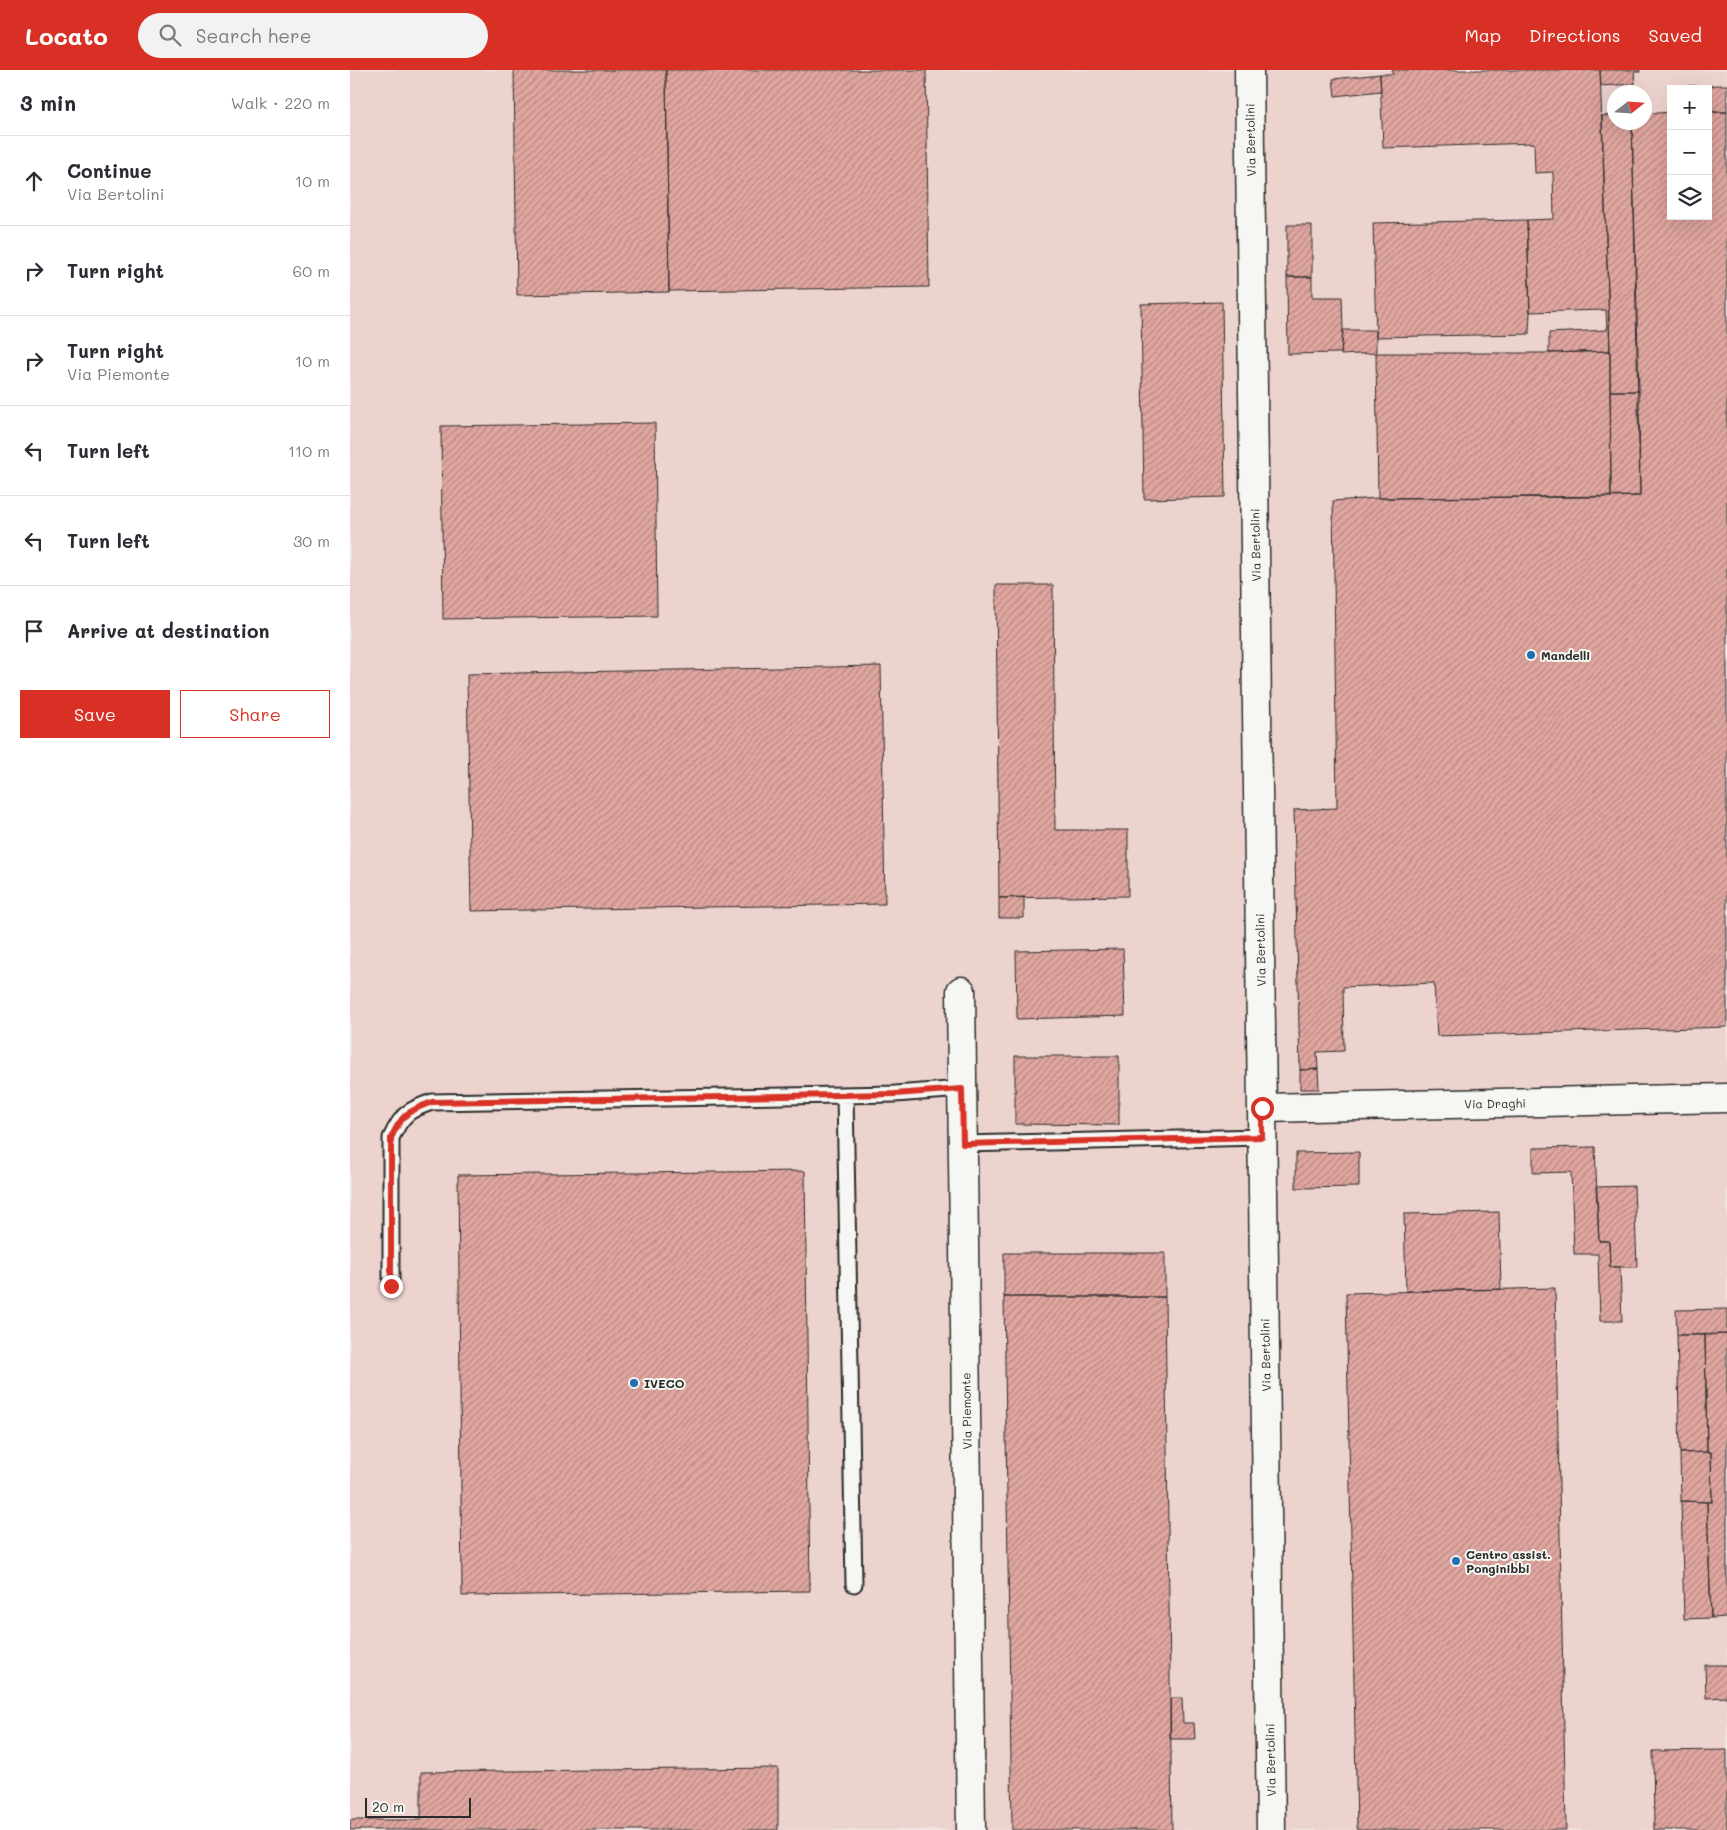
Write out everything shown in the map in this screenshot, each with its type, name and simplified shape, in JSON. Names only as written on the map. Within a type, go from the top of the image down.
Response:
[{"type":"street","name":"Via Bertolini","points":[[1249,70],[1271,1830]]},
{"type":"street","name":"Via Piemonte","points":[[961,992],[970,1830]]},
{"type":"street","name":"Via Draghi","points":[[1262,1108],[1727,1098]]},
{"type":"lane","points":[[391,1286],[391,1138],[398,1121],[413,1109],[432,1102],[895,1094],[962,1089]]},
{"type":"lane","points":[[845,1094],[854,1584]]},
{"type":"lane","points":[[963,1144],[1262,1137]]},
{"type":"shaded area","points":[[350,70],[1727,70],[1727,1830],[350,1830]]},
{"type":"building","points":[[514,70],[666,70],[669,292],[517,295]]},
{"type":"building","points":[[666,70],[926,70],[929,287],[669,291]]},
{"type":"building","points":[[1392,70],[1600,70],[1610,351],[1549,353],[1549,333],[1607,330],[1606,310],[1530,312],[1527,220],[1554,219],[1553,172],[1535,173],[1534,143],[1383,148],[1380,74],[1393,74]]},
{"type":"building","points":[[1600,70],[1640,70],[1640,72],[1634,72],[1635,84],[1601,86]]},
{"type":"building","points":[[1380,74],[1381,91],[1335,96],[1333,79]]},
{"type":"building","points":[[1712,85],[1727,85],[1727,112],[1712,112]]},
{"type":"building","name":"Mandelli","points":[[1667,112],[1667,220],[1712,220],[1712,112],[1727,112],[1727,1027],[1437,1036],[1434,983],[1343,987],[1344,1051],[1317,1052],[1318,1069],[1300,1070],[1294,810],[1337,808],[1333,501],[1378,498],[1640,496],[1632,130],[1652,130],[1652,113]]},
{"type":"building","points":[[1602,116],[1607,116],[1607,130],[1632,130],[1639,391],[1610,391]]},
{"type":"building","points":[[1527,220],[1529,334],[1376,337],[1373,223]]},
{"type":"building","points":[[1287,225],[1312,225],[1312,277],[1287,277]]},
{"type":"building","points":[[1287,277],[1312,277],[1312,297],[1342,297],[1343,330],[1341,353],[1288,354]]},
{"type":"building","points":[[1222,302],[1225,497],[1144,499],[1141,304]]},
{"type":"building","points":[[1343,330],[1376,330],[1376,353],[1341,355]]},
{"type":"building","points":[[1610,351],[1611,497],[1378,498],[1376,353]]},
{"type":"building","points":[[1610,391],[1639,391],[1640,496],[1611,497]]},
{"type":"building","points":[[655,423],[657,616],[443,619],[441,426]]},
{"type":"building","points":[[996,585],[1053,585],[1055,830],[1128,830],[1128,896],[999,898]]},
{"type":"building","points":[[881,666],[885,904],[471,911],[467,674]]},
{"type":"building","points":[[1024,897],[1024,918],[999,918],[999,898]]},
{"type":"building","points":[[1123,949],[1125,1016],[1017,1019],[1016,951]]},
{"type":"building","points":[[1015,1056],[1119,1056],[1119,1125],[1015,1124]]},
{"type":"building","points":[[1318,1069],[1319,1089],[1300,1089],[1300,1070]]},
{"type":"building","points":[[1595,1147],[1599,1241],[1609,1241],[1610,1267],[1620,1267],[1622,1321],[1600,1321],[1598,1254],[1574,1254],[1571,1172],[1533,1173],[1533,1148]]},
{"type":"building","points":[[1359,1152],[1359,1187],[1296,1188],[1296,1153]]},
{"type":"building","name":"IVECO","points":[[805,1171],[810,1591],[462,1596],[458,1175]]},
{"type":"building","points":[[1634,1186],[1637,1267],[1610,1267],[1609,1241],[1599,1241],[1596,1187]]},
{"type":"building","points":[[1499,1212],[1501,1289],[1406,1291],[1404,1214]]},
{"type":"building","points":[[1004,1253],[1165,1253],[1165,1297],[1004,1297]]},
{"type":"building","name":"Centro assist. Ponginibbi","points":[[1555,1288],[1566,1830],[1357,1830],[1346,1293]]},
{"type":"building","points":[[1004,1297],[1165,1297],[1172,1830],[1012,1830]]},
{"type":"building","points":[[1727,1309],[1727,1334],[1677,1335],[1676,1310]]},
{"type":"building","points":[[1727,1334],[1727,1617],[1711,1618],[1707,1502],[1712,1502],[1711,1452],[1707,1452],[1705,1335]]},
{"type":"building","points":[[1677,1335],[1705,1335],[1707,1452],[1680,1453]]},
{"type":"building","points":[[1711,1452],[1712,1502],[1681,1501],[1680,1453]]},
{"type":"building","points":[[1681,1501],[1707,1502],[1711,1618],[1684,1619]]},
{"type":"building","points":[[1705,1665],[1727,1665],[1727,1697],[1706,1698]]},
{"type":"building","points":[[1170,1698],[1182,1698],[1183,1723],[1194,1723],[1195,1739],[1170,1739]]},
{"type":"building","points":[[1727,1750],[1727,1830],[1654,1830],[1653,1751]]},
{"type":"building","points":[[778,1768],[778,1830],[350,1830],[350,1820],[421,1820],[421,1772]]},
{"type":"place","name":"Mandelli","points":[[1531,655]]},
{"type":"place","name":"IVECO","points":[[634,1383]]},
{"type":"place","name":"Centro assist. Ponginibbi","points":[[1456,1561]]},
{"type":"route","points":[[391,1286],[391,1138],[398,1121],[413,1109],[432,1102],[895,1094],[962,1089],[963,1144],[1262,1137],[1262,1108]]}]
